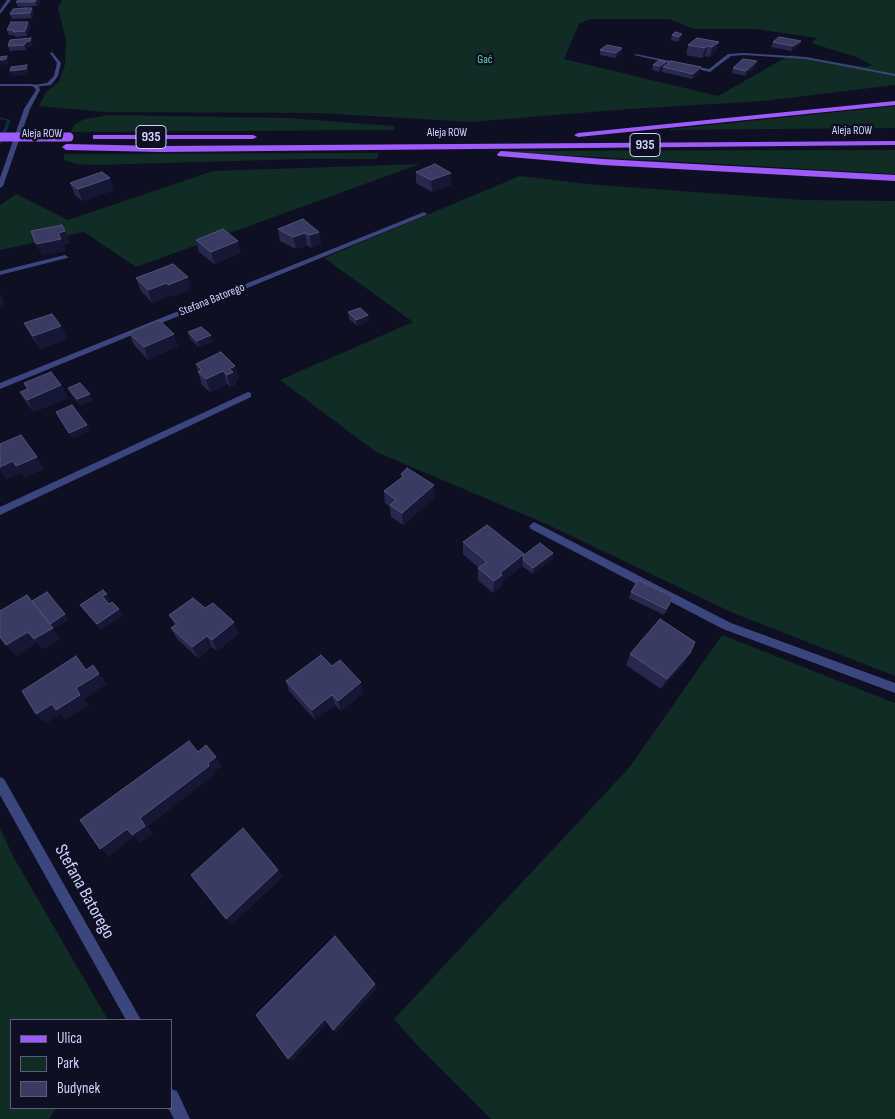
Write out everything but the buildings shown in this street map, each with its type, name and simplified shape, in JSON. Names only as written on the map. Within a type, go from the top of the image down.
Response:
[{"type":"main road","points":[[578,135],[895,102]]},
{"type":"main road","name":"935","points":[[569,135],[677,134]]},
{"type":"main road","name":"Aleja ROW","points":[[0,137],[79,137]]},
{"type":"main road","name":"935","points":[[88,137],[262,137]]},
{"type":"main road","name":"Aleja ROW","points":[[56,147],[161,148],[895,143]]},
{"type":"main road","points":[[395,146],[602,162],[895,178]]},
{"type":"main road","name":"Aleja ROW","points":[[0,147],[28,147]]},
{"type":"street","points":[[0,13],[9,0]]},
{"type":"street","points":[[0,85],[36,86],[49,84],[56,76],[59,63],[52,53]]},
{"type":"street","points":[[636,55],[710,71],[727,56],[744,54],[816,60],[895,75]]},
{"type":"street","points":[[0,186],[2,173],[26,109],[38,90],[36,86]]},
{"type":"street","name":"Stefana Batorego","points":[[0,386],[424,214]]},
{"type":"street","points":[[0,273],[65,258]]},
{"type":"street","points":[[0,511],[248,395]]},
{"type":"street","points":[[534,526],[727,626],[895,688]]},
{"type":"street","name":"Stefana Batorego","points":[[0,783],[133,1019]]},
{"type":"street","points":[[172,1099],[182,1119]]},
{"type":"green space","name":"Gać","points":[[62,0],[895,0],[895,85],[764,101],[629,109],[471,122],[318,113],[104,112],[39,106],[46,92],[59,82],[65,64],[66,40],[58,8]],"holes":[[[590,19],[669,19],[694,29],[755,29],[817,38],[811,43],[856,57],[872,65],[866,67],[790,55],[718,96],[564,59],[579,24]]]},
{"type":"green space","points":[[895,106],[895,128],[662,130]]},
{"type":"green space","points":[[109,115],[288,118],[394,126],[394,130],[71,132],[74,125],[84,119]]},
{"type":"green space","points":[[895,150],[895,174],[487,151]]},
{"type":"green space","points":[[379,153],[377,159],[96,165],[76,164],[64,160],[64,154]]},
{"type":"green space","points":[[420,164],[136,267],[84,232],[0,250],[0,205],[16,194],[68,220],[213,171]]},
{"type":"green space","points":[[520,176],[587,184],[802,200],[895,201],[895,676],[733,613],[544,523],[376,452],[280,380],[413,322],[324,258]]},
{"type":"green space","points":[[722,635],[895,703],[895,1119],[491,1119],[416,1044],[394,1019],[629,768]]},
{"type":"green space","points":[[0,828],[14,858],[107,1019],[10,1019],[10,1109],[56,1109],[49,1119],[0,1119]]},
{"type":"waterway","points":[[0,118],[9,120],[0,143]]}]
